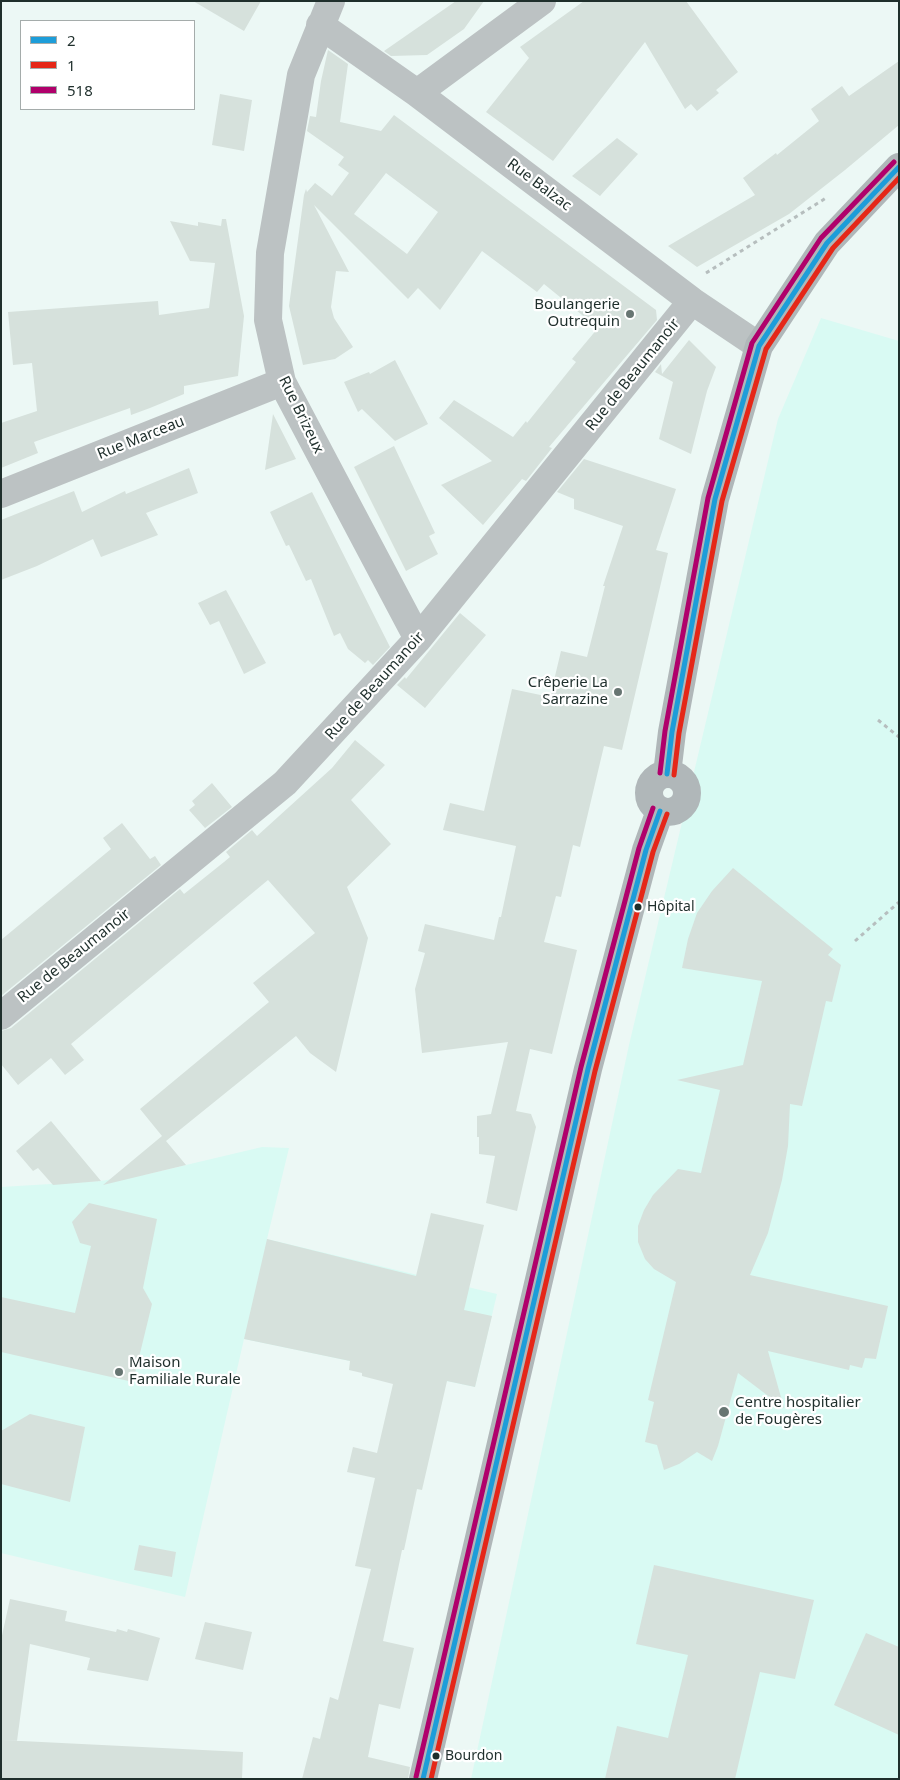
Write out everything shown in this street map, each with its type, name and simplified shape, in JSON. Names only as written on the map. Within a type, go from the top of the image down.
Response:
[{"type":"main road","points":[[423,1779],[588,1069],[643,859],[660,811],[653,806],[649,798],[649,790],[652,782],[658,776],[667,774],[672,732],[715,499],[759,346],[827,244],[899,167]]},
{"type":"street","points":[[416,93],[542,1]]},
{"type":"street","name":"Rue Balzac","points":[[325,13],[416,93],[685,295],[759,346]]},
{"type":"street","name":"Rue Brizeux","points":[[325,13],[301,75],[270,253],[268,320],[282,382],[418,640]]},
{"type":"street","name":"Rue de Beaumanoir","points":[[1,1016],[285,783],[418,640],[685,295]]},
{"type":"street","name":"Rue Marceau","points":[[1,494],[282,382]]},
{"type":"path","points":[[685,295],[746,249],[826,197]]},
{"type":"path","points":[[878,720],[899,737]]},
{"type":"path","points":[[855,941],[899,902]]},
{"type":"shaded area","name":"Centre hospitalier de Fougères","points":[[821,318],[899,341],[899,1779],[471,1779],[629,1045],[778,419]]},
{"type":"shaded area","name":"Maison Familiale Rurale","points":[[262,1147],[289,1148],[267,1239],[497,1294],[475,1387],[244,1339],[185,1597],[1,1553],[1,1187],[100,1181],[148,1174]]},
{"type":"building","points":[[193,1],[261,1],[244,31]]},
{"type":"building","points":[[456,1],[484,1],[464,29],[427,55],[391,56],[384,51]]},
{"type":"building","points":[[584,1],[686,1],[738,72],[716,90],[719,93],[697,111],[691,104],[685,109],[645,42],[553,161],[486,112],[529,58],[520,47]]},
{"type":"building","points":[[328,50],[348,64],[340,122],[381,131],[394,115],[656,310],[657,320],[549,447],[552,448],[526,481],[522,479],[483,525],[441,485],[492,461],[439,418],[454,400],[513,437],[526,421],[527,423],[576,362],[572,359],[598,328],[544,284],[537,292],[482,251],[440,310],[418,288],[408,299],[314,205],[349,272],[336,271],[331,307],[334,318],[353,347],[335,359],[303,365],[289,306],[304,195],[306,189],[307,192],[315,183],[332,196],[349,173],[338,165],[344,157],[307,131],[310,116],[316,117]],"holes":[[[386,173],[438,212],[407,254],[354,214]]]},
{"type":"building","points":[[899,61],[899,125],[845,170],[789,214],[697,267],[668,246],[755,195],[743,178],[776,153],[777,155],[819,121],[811,109],[842,86],[849,96]]},
{"type":"building","points":[[220,94],[252,100],[244,151],[212,145]]},
{"type":"building","points":[[617,138],[638,154],[600,196],[572,176]]},
{"type":"building","points":[[222,219],[226,219],[244,316],[238,376],[184,386],[184,394],[150,408],[131,415],[130,408],[34,442],[38,453],[1,468],[1,423],[37,411],[32,363],[13,365],[8,312],[158,301],[159,315],[209,308],[215,263],[190,261],[170,221],[198,226],[198,222],[221,226]]},
{"type":"building","points":[[689,340],[716,367],[707,391],[691,454],[659,439],[673,382],[655,372],[661,364],[662,374]]},
{"type":"building","points":[[395,360],[428,424],[395,441],[362,409],[358,412],[344,382],[369,372],[370,374]]},
{"type":"building","points":[[273,414],[296,459],[265,470]]},
{"type":"building","points":[[394,446],[435,533],[429,536],[438,554],[406,571],[354,467]]},
{"type":"building","points":[[584,459],[676,489],[656,550],[668,553],[622,750],[604,746],[580,847],[573,845],[561,897],[556,896],[544,942],[577,950],[552,1054],[530,1049],[516,1111],[531,1114],[536,1127],[517,1211],[486,1203],[495,1156],[479,1154],[479,1137],[477,1137],[477,1116],[491,1114],[508,1042],[422,1053],[415,989],[425,953],[418,951],[425,924],[494,940],[499,917],[501,917],[516,846],[443,830],[450,803],[484,811],[512,689],[550,697],[561,651],[587,657],[605,586],[603,586],[623,526],[574,509],[574,499],[557,492]]},
{"type":"building","points":[[189,468],[198,493],[146,513],[158,535],[101,557],[93,539],[37,566],[1,580],[1,520],[74,491],[82,512],[125,491],[126,494]]},
{"type":"building","points":[[312,492],[390,647],[373,665],[368,660],[365,663],[348,649],[340,633],[334,636],[311,579],[306,581],[289,545],[286,546],[270,512]]},
{"type":"building","points":[[226,590],[266,663],[244,674],[219,621],[210,625],[198,603]]},
{"type":"building","points":[[460,613],[486,635],[425,708],[397,685],[405,677],[406,679]]},
{"type":"building","points":[[355,740],[385,765],[351,800],[391,844],[347,887],[368,938],[336,1072],[310,1053],[296,1036],[166,1141],[186,1165],[103,1185],[162,1136],[140,1109],[269,1002],[253,983],[315,933],[268,880],[71,1044],[84,1060],[65,1075],[51,1058],[18,1085],[1,1064],[1,1031],[11,1028],[180,889],[184,894],[224,862],[230,857],[226,852],[252,830],[257,836],[332,768]]},
{"type":"building","points":[[212,783],[232,807],[205,828],[189,810],[195,805],[192,801]]},
{"type":"building","points":[[122,823],[150,859],[155,856],[161,865],[1,996],[1,940],[111,849],[103,838]]},
{"type":"building","points":[[733,868],[833,949],[828,955],[841,965],[832,1002],[826,1001],[802,1106],[790,1104],[788,1146],[782,1180],[768,1233],[750,1275],[888,1306],[876,1359],[865,1358],[862,1368],[850,1365],[849,1370],[768,1351],[784,1408],[738,1373],[718,1446],[712,1461],[697,1452],[679,1464],[664,1470],[657,1445],[645,1442],[654,1402],[648,1400],[676,1282],[654,1269],[645,1259],[638,1242],[638,1226],[644,1210],[653,1195],[678,1169],[701,1173],[720,1090],[677,1080],[743,1065],[762,981],[682,968],[688,939],[697,913],[712,891]]},
{"type":"building","points":[[51,1121],[101,1181],[53,1185],[38,1168],[33,1171],[16,1151]]},
{"type":"building","points":[[89,1203],[157,1219],[143,1288],[152,1304],[133,1382],[1,1352],[1,1297],[75,1313],[91,1246],[80,1243],[72,1222]]},
{"type":"building","points":[[431,1213],[484,1225],[464,1310],[492,1316],[475,1387],[447,1381],[422,1490],[417,1489],[383,1641],[414,1648],[400,1709],[379,1704],[368,1757],[410,1767],[408,1779],[302,1779],[313,1737],[320,1739],[330,1697],[338,1700],[371,1569],[355,1566],[375,1478],[347,1472],[353,1447],[377,1453],[393,1384],[362,1376],[362,1373],[349,1370],[350,1361],[244,1339],[267,1239],[416,1276]]},
{"type":"building","points":[[30,1414],[85,1427],[70,1502],[1,1484],[1,1431]]},
{"type":"building","points":[[139,1545],[176,1552],[172,1577],[134,1570]]},
{"type":"building","points":[[654,1565],[814,1600],[795,1679],[760,1672],[735,1779],[605,1779],[617,1726],[668,1738],[688,1655],[636,1644]]},
{"type":"building","points":[[10,1599],[67,1611],[65,1621],[116,1632],[117,1629],[127,1632],[128,1629],[160,1638],[148,1681],[87,1670],[90,1658],[30,1644],[17,1741],[1,1740],[1,1640]]},
{"type":"building","points":[[205,1622],[252,1632],[243,1670],[195,1659]]},
{"type":"building","points":[[866,1633],[899,1647],[899,1735],[834,1705]]},
{"type":"building","points":[[1,1740],[243,1752],[242,1779],[1,1779]]},
{"type":"transit line","name":"518","points":[[660,773],[665,731],[708,498],[752,343],[821,238],[894,162]]},
{"type":"transit line","name":"2","points":[[667,774],[672,732],[715,499],[759,346],[827,243],[899,167]]},
{"type":"transit line","name":"1","points":[[674,775],[679,733],[722,501],[766,349],[833,248],[899,178]]},
{"type":"transit line","name":"518","points":[[416,1777],[581,1067],[639,848],[653,808]]},
{"type":"transit line","name":"2","points":[[423,1779],[588,1069],[646,850],[660,811]]},
{"type":"transit line","name":"1","points":[[431,1779],[595,1071],[653,852],[667,814]]},
{"type":"place","name":"Boulangerie Outrequin","points":[[630,314]]},
{"type":"place","name":"Crêperie La Sarrazine","points":[[618,692]]},
{"type":"place","name":"Hôpital","points":[[638,907]]},
{"type":"place","name":"Maison Familiale Rurale","points":[[119,1372]]},
{"type":"place","name":"Centre hospitalier de Fougères","points":[[724,1412]]},
{"type":"place","name":"Bourdon","points":[[436,1756]]}]
